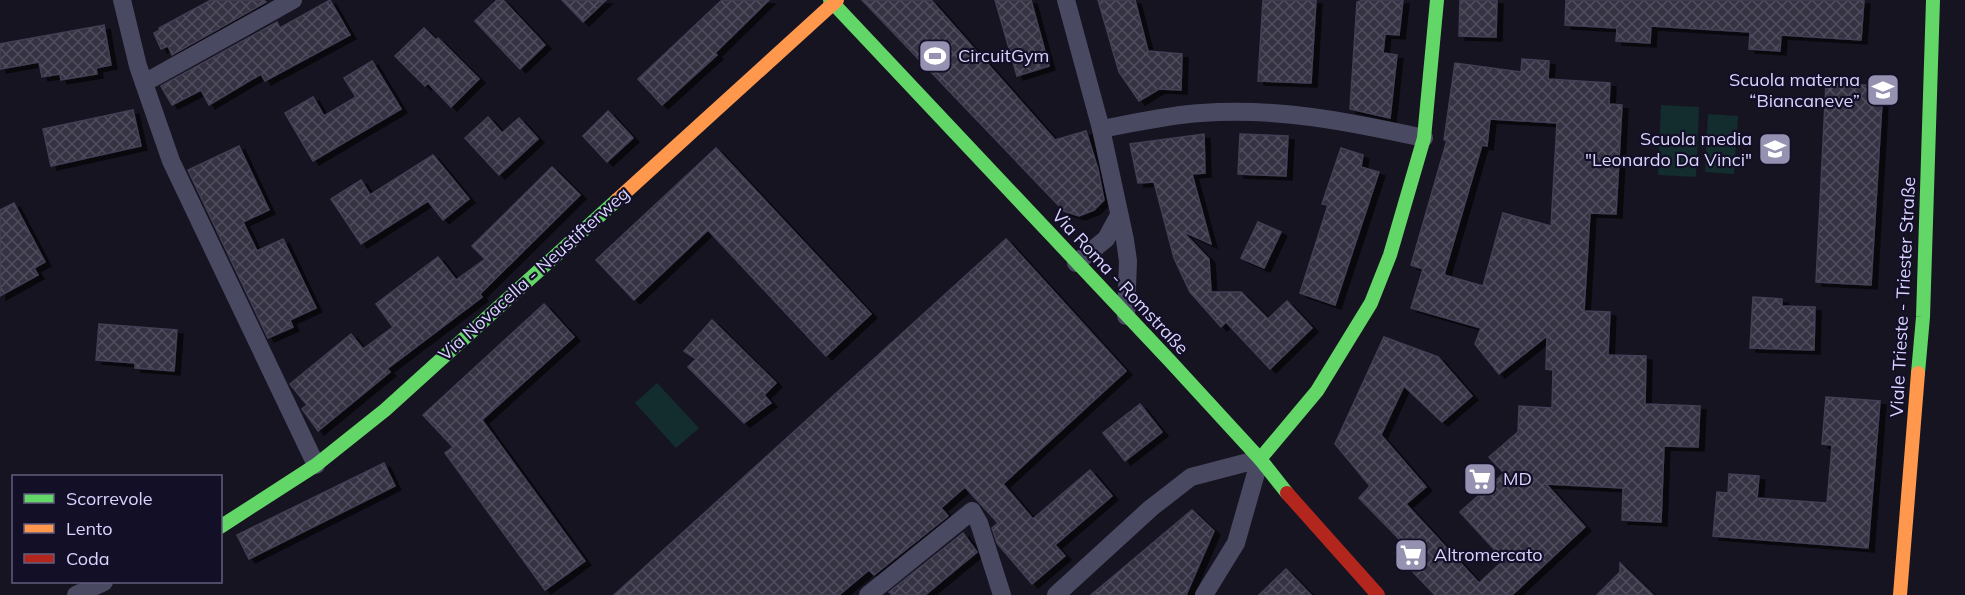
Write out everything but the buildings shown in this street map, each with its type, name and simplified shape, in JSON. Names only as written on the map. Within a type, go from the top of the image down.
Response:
[{"type":"street","points":[[122,0],[144,82],[171,161],[316,465]]},
{"type":"street","points":[[144,82],[293,0]]},
{"type":"street","points":[[1066,0],[1101,129],[1128,261],[1126,316]]},
{"type":"street","points":[[1204,595],[1236,543],[1260,459],[1317,391],[1371,303],[1390,255],[1424,138],[1437,0]]},
{"type":"street","name":"Viale Trieste - Triester Straße","points":[[1900,595],[1923,317],[1933,0]]},
{"type":"street","name":"Via Roma - Romstraße","points":[[833,1],[1260,459],[1306,517],[1378,595]]},
{"type":"street","name":"Via Novacella - Neustifterweg","points":[[222,526],[316,465],[385,410],[833,1]]},
{"type":"street","points":[[1101,129],[1200,113],[1284,112],[1354,122],[1424,138]]},
{"type":"street","points":[[1076,263],[1106,239],[1118,217]]},
{"type":"street","points":[[1056,595],[1151,508],[1191,477],[1260,459]]},
{"type":"street","points":[[868,595],[972,511],[979,523],[1002,595]]},
{"type":"street","points":[[76,595],[102,583]]},
{"type":"green space","points":[[1661,105],[1699,107],[1696,177],[1658,175]]},
{"type":"green space","points":[[1708,114],[1738,116],[1734,174],[1705,172]]},
{"type":"green space","points":[[657,383],[699,428],[676,448],[635,403]]},
{"type":"traffic: fast","points":[[830,0],[1170,361],[1260,459],[1287,493]]},
{"type":"traffic: fast","points":[[1260,459],[1317,391],[1371,303],[1390,255],[1424,138],[1437,0]]},
{"type":"traffic: fast","points":[[1918,373],[1923,317],[1933,0]]},
{"type":"traffic: fast","points":[[222,526],[316,465],[385,410],[617,200]]},
{"type":"traffic: slow","points":[[617,200],[837,0]]},
{"type":"traffic: slow","points":[[1900,595],[1918,373]]},
{"type":"traffic: jam","points":[[1287,493],[1378,595]]},
{"type":"place","name":"CircuitGym","points":[[935,56]]},
{"type":"place","name":"Scuola materna “Biancaneve”","points":[[1883,90]]},
{"type":"place","name":"Scuola media \"Leonardo Da Vinci\"","points":[[1775,149]]},
{"type":"place","name":"MD","points":[[1480,479]]},
{"type":"place","name":"Altromercato","points":[[1411,555]]}]
